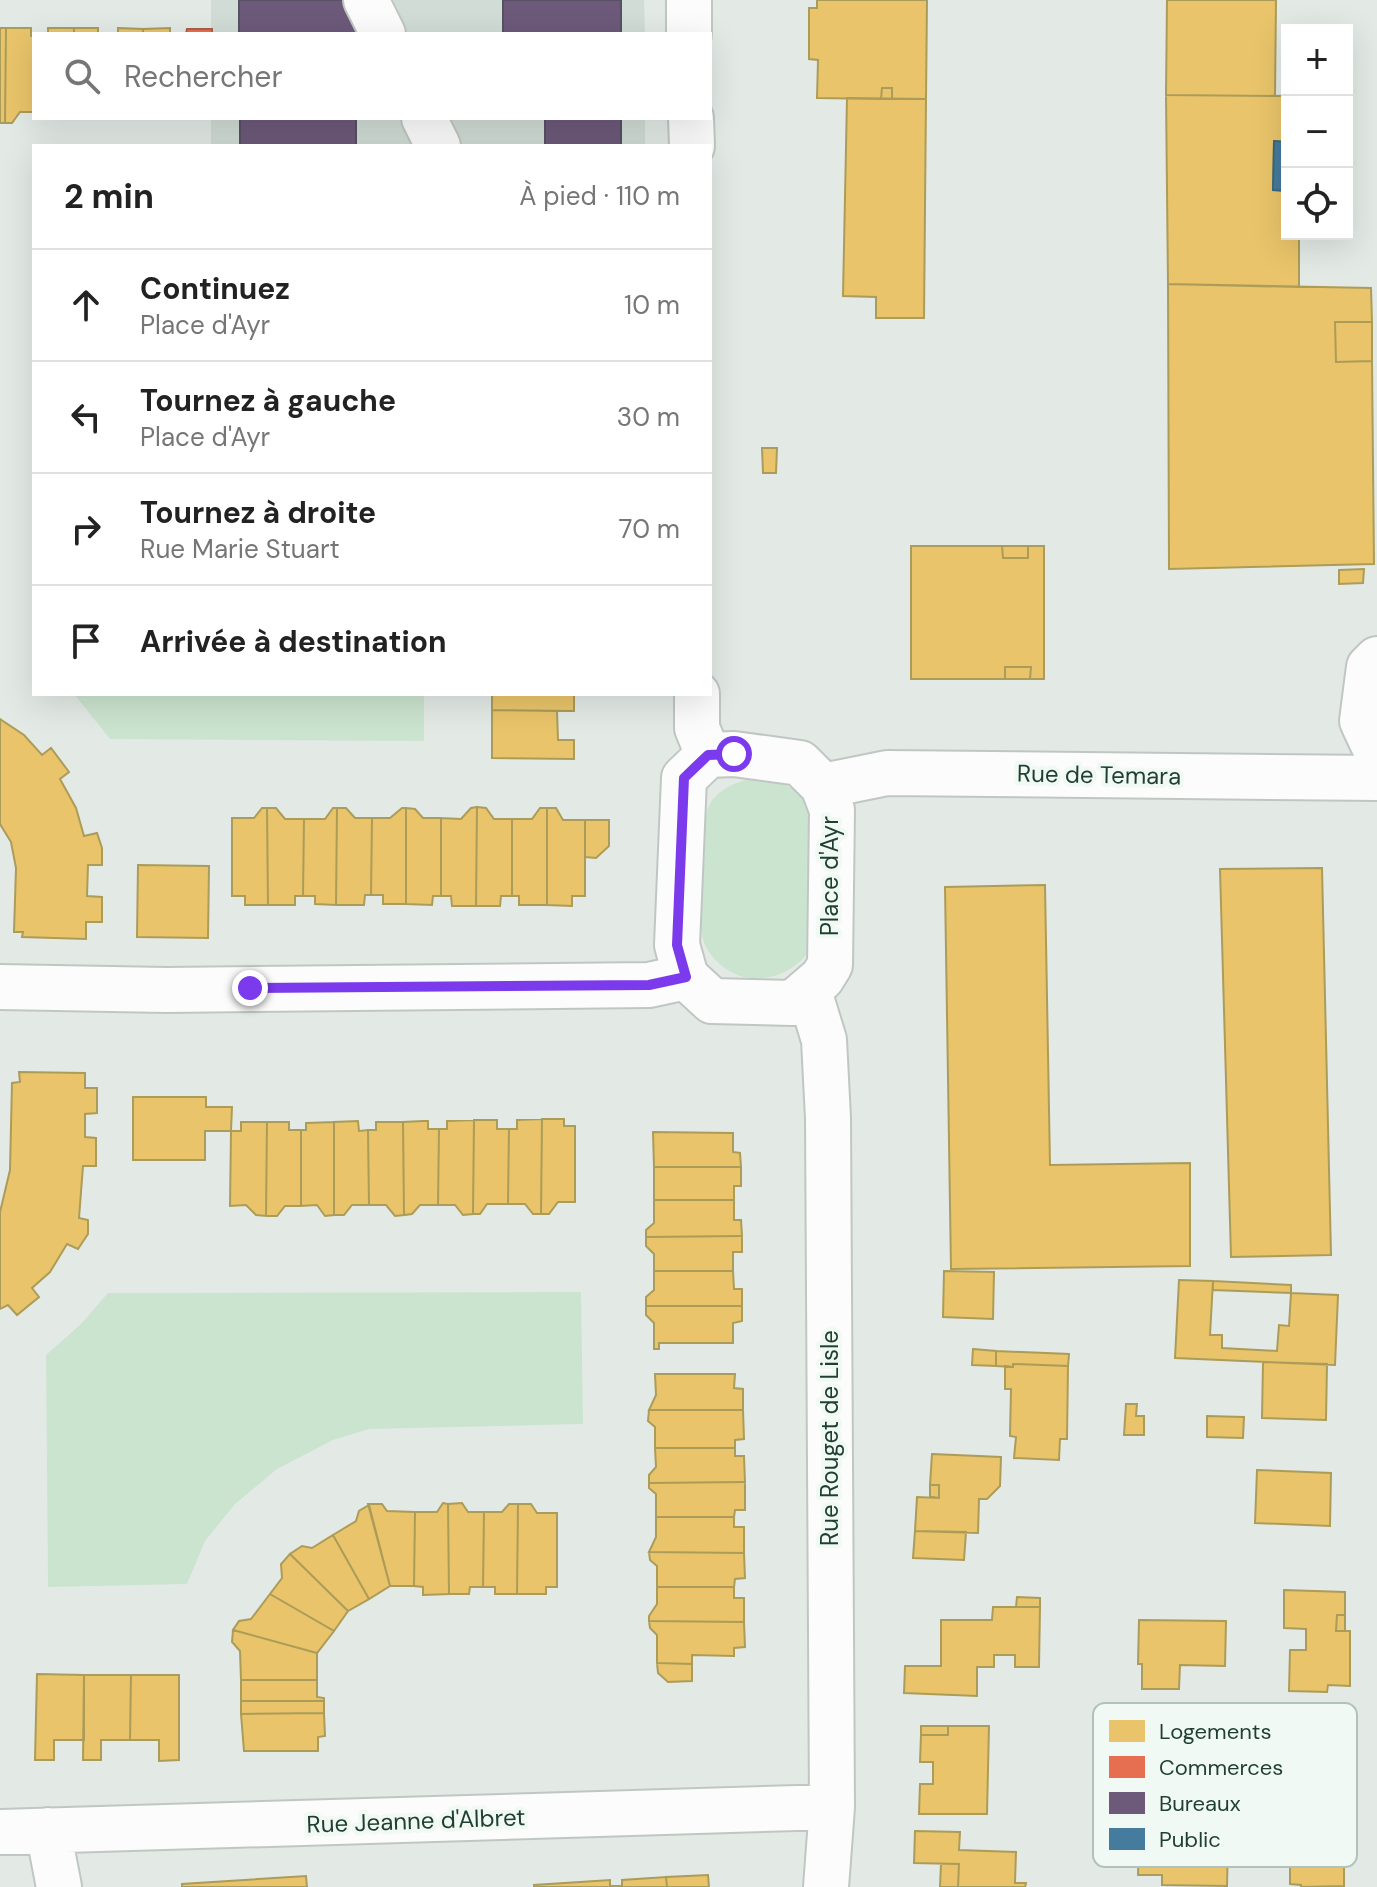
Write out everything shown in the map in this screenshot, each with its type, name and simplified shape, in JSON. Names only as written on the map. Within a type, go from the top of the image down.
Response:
[{"type":"street","points":[[366,0],[382,32]]},
{"type":"street","points":[[689,0],[689,32]]},
{"type":"street","points":[[425,120],[437,144]]},
{"type":"street","points":[[691,120],[692,144]]},
{"type":"street","points":[[1377,659],[1369,667],[1362,721],[1377,753]]},
{"type":"street","points":[[697,696],[697,728],[708,755],[684,778],[677,945],[686,977],[712,1001],[793,1003],[809,991]]},
{"type":"street","name":"Place d'Ayr","points":[[708,755],[734,754],[800,763],[823,786],[832,810],[830,965],[809,991]]},
{"type":"street","name":"Rue de Temara","points":[[823,786],[887,773],[1377,778]]},
{"type":"street","points":[[0,987],[166,990],[649,985],[686,977]]},
{"type":"street","name":"Rue Rouget de Lisle","points":[[809,991],[824,1040],[828,1118],[832,1807],[826,1887]]},
{"type":"street","name":"Rue Jeanne d'Albret","points":[[0,1832],[832,1807]]},
{"type":"street","points":[[48,1830],[59,1887]]},
{"type":"shaded area","points":[[211,0],[644,0],[645,32],[211,32]]},
{"type":"shaded area","points":[[211,120],[645,120],[645,144],[211,144]]},
{"type":"green space","points":[[76,696],[424,696],[424,741],[110,739]]},
{"type":"green space","points":[[762,777],[785,785],[810,806],[815,833],[816,918],[813,942],[803,958],[778,975],[759,979],[743,977],[713,958],[702,935],[698,895],[700,849],[707,810],[723,790]]},
{"type":"green space","points":[[581,1292],[583,1424],[369,1429],[333,1440],[277,1469],[235,1504],[205,1541],[187,1584],[48,1587],[46,1355],[81,1324],[108,1293]]},
{"type":"building: Logements","points":[[817,0],[927,0],[926,99],[892,99],[892,88],[882,88],[881,99],[817,98],[818,60],[809,59],[809,8],[817,8]]},
{"type":"building: Logements","points":[[1167,0],[1276,0],[1275,96],[1166,95]]},
{"type":"building: Logements","points":[[0,28],[6,28],[5,123],[0,123]]},
{"type":"building: Logements","points":[[6,28],[31,28],[32,112],[20,112],[12,123],[5,123]]},
{"type":"building: Logements","points":[[48,28],[74,28],[74,32],[48,32]]},
{"type":"building: Logements","points":[[74,28],[98,28],[98,32],[74,32]]},
{"type":"building: Logements","points":[[118,28],[143,29],[143,32],[118,32]]},
{"type":"building: Logements","points":[[170,28],[170,32],[143,32],[143,29]]},
{"type":"building: Logements","points":[[882,88],[892,88],[892,99],[881,99]]},
{"type":"building: Logements","points":[[1166,95],[1281,96],[1281,142],[1274,141],[1273,190],[1281,191],[1281,240],[1299,240],[1299,287],[1168,284]]},
{"type":"building: Logements","points":[[847,98],[926,99],[924,318],[876,318],[876,297],[843,296]]},
{"type":"building: Logements","points":[[1168,284],[1371,288],[1372,322],[1335,322],[1336,362],[1372,361],[1374,564],[1169,569]]},
{"type":"building: Logements","points":[[1335,322],[1372,322],[1372,361],[1336,362]]},
{"type":"building: Logements","points":[[762,448],[777,448],[776,473],[763,473]]},
{"type":"building: Logements","points":[[911,546],[1002,546],[1003,558],[1028,558],[1028,546],[1044,546],[1044,679],[1030,679],[1031,667],[1005,667],[1005,679],[911,679]]},
{"type":"building: Logements","points":[[1002,546],[1028,546],[1028,558],[1003,558]]},
{"type":"building: Logements","points":[[1364,569],[1363,583],[1339,584],[1339,570]]},
{"type":"building: Logements","points":[[1005,667],[1031,667],[1030,679],[1005,679]]},
{"type":"building: Logements","points":[[492,696],[574,696],[574,711],[492,710]]},
{"type":"building: Logements","points":[[492,710],[557,711],[558,740],[574,740],[574,759],[492,758]]},
{"type":"building: Logements","points":[[0,719],[24,735],[42,755],[51,748],[69,772],[60,779],[76,808],[84,836],[97,833],[102,848],[102,865],[88,865],[87,896],[102,897],[102,922],[86,922],[86,939],[22,937],[23,932],[14,932],[16,868],[11,842],[0,824]]},
{"type":"building: Logements","points":[[477,807],[476,906],[452,906],[451,896],[441,896],[441,818],[461,819],[471,808]]},
{"type":"building: Logements","points":[[477,807],[486,808],[494,819],[512,819],[512,896],[501,896],[500,906],[476,906]]},
{"type":"building: Logements","points":[[262,808],[267,808],[268,905],[245,905],[245,896],[232,896],[232,818],[254,818]]},
{"type":"building: Logements","points":[[267,808],[276,808],[285,819],[304,819],[303,896],[295,896],[295,905],[268,905]]},
{"type":"building: Logements","points":[[333,808],[337,808],[336,905],[315,904],[315,896],[303,896],[304,819],[325,819]]},
{"type":"building: Logements","points":[[337,808],[346,808],[355,818],[372,818],[371,895],[365,895],[364,905],[336,905]]},
{"type":"building: Logements","points":[[406,808],[406,904],[383,904],[383,895],[371,895],[372,818],[390,818]]},
{"type":"building: Logements","points":[[406,808],[415,809],[423,818],[441,818],[441,896],[433,896],[432,905],[406,904]]},
{"type":"building: Logements","points":[[540,808],[547,808],[547,905],[519,905],[519,896],[512,896],[512,819],[532,819]]},
{"type":"building: Logements","points":[[547,808],[556,808],[563,820],[585,820],[585,896],[572,896],[572,906],[547,905]]},
{"type":"building: Logements","points":[[585,820],[609,820],[609,846],[596,858],[585,857]]},
{"type":"building: Logements","points":[[138,865],[209,866],[208,938],[137,937]]},
{"type":"building: Logements","points":[[1322,868],[1331,1255],[1231,1257],[1220,869]]},
{"type":"building: Logements","points":[[1045,885],[1050,1165],[1190,1163],[1190,1266],[951,1269],[945,887]]},
{"type":"building: Logements","points":[[19,1072],[85,1073],[85,1088],[97,1088],[97,1113],[85,1114],[85,1137],[96,1138],[96,1166],[83,1166],[79,1218],[88,1220],[88,1234],[78,1249],[67,1244],[50,1272],[32,1288],[39,1297],[17,1315],[8,1305],[0,1309],[0,1212],[10,1170],[12,1083],[20,1082]]},
{"type":"building: Logements","points":[[133,1097],[206,1097],[206,1107],[232,1107],[231,1131],[205,1131],[205,1160],[133,1160]]},
{"type":"building: Logements","points":[[542,1119],[564,1119],[564,1126],[575,1126],[575,1202],[558,1202],[549,1214],[541,1214]]},
{"type":"building: Logements","points":[[542,1119],[541,1214],[533,1214],[525,1204],[508,1204],[509,1129],[517,1129],[517,1120]]},
{"type":"building: Logements","points":[[474,1120],[473,1214],[463,1215],[455,1205],[438,1205],[439,1129],[447,1129],[447,1121]]},
{"type":"building: Logements","points":[[474,1120],[497,1120],[497,1129],[509,1129],[508,1204],[487,1204],[480,1214],[473,1214]]},
{"type":"building: Logements","points":[[358,1121],[359,1131],[368,1130],[369,1205],[352,1205],[344,1215],[334,1215],[334,1122]]},
{"type":"building: Logements","points":[[428,1121],[428,1129],[439,1129],[438,1205],[420,1205],[412,1214],[404,1215],[403,1122]]},
{"type":"building: Logements","points":[[241,1122],[267,1122],[266,1216],[256,1215],[246,1205],[230,1206],[231,1131],[241,1131]]},
{"type":"building: Logements","points":[[267,1122],[289,1122],[289,1130],[301,1130],[301,1206],[285,1206],[277,1216],[266,1216]]},
{"type":"building: Logements","points":[[334,1122],[334,1215],[325,1216],[317,1205],[301,1206],[301,1130],[306,1130],[306,1123]]},
{"type":"building: Logements","points":[[376,1122],[403,1122],[404,1215],[395,1216],[386,1205],[369,1205],[368,1130],[376,1130]]},
{"type":"building: Logements","points":[[653,1132],[733,1133],[733,1152],[740,1153],[741,1167],[654,1167]]},
{"type":"building: Logements","points":[[654,1167],[741,1167],[741,1186],[734,1186],[734,1200],[654,1200]]},
{"type":"building: Logements","points":[[654,1200],[734,1200],[734,1220],[741,1220],[742,1236],[646,1237],[646,1230],[654,1223]]},
{"type":"building: Logements","points":[[742,1236],[742,1252],[733,1252],[733,1271],[654,1271],[654,1254],[646,1246],[646,1237]]},
{"type":"building: Logements","points":[[654,1271],[733,1271],[734,1289],[742,1289],[742,1306],[646,1306],[646,1297],[654,1290]]},
{"type":"building: Logements","points":[[944,1271],[994,1272],[993,1319],[943,1317]]},
{"type":"building: Logements","points":[[1179,1280],[1213,1281],[1210,1335],[1222,1335],[1222,1348],[1277,1351],[1279,1325],[1289,1326],[1291,1293],[1338,1295],[1335,1365],[1175,1358]]},
{"type":"building: Logements","points":[[1213,1281],[1291,1285],[1291,1293],[1213,1290]]},
{"type":"building: Logements","points":[[646,1306],[742,1306],[742,1321],[733,1323],[733,1343],[659,1343],[659,1349],[654,1349],[654,1323],[646,1315]]},
{"type":"building: Logements","points":[[973,1349],[996,1351],[996,1366],[972,1365]]},
{"type":"building: Logements","points":[[996,1351],[1069,1354],[1068,1366],[996,1366]]},
{"type":"building: Logements","points":[[1263,1362],[1327,1364],[1326,1420],[1262,1418]]},
{"type":"building: Logements","points":[[1013,1364],[1068,1366],[1067,1439],[1060,1439],[1059,1460],[1014,1458],[1016,1437],[1010,1436],[1011,1389],[1005,1389],[1005,1366],[1013,1367]]},
{"type":"building: Logements","points":[[655,1374],[735,1374],[734,1388],[743,1389],[743,1410],[649,1410],[656,1395]]},
{"type":"building: Logements","points":[[1126,1404],[1137,1404],[1136,1416],[1144,1416],[1144,1435],[1124,1435]]},
{"type":"building: Logements","points":[[649,1410],[743,1410],[744,1439],[735,1440],[735,1448],[655,1448],[655,1427],[648,1421]]},
{"type":"building: Logements","points":[[1207,1416],[1244,1417],[1243,1438],[1207,1437]]},
{"type":"building: Logements","points":[[655,1448],[735,1448],[735,1456],[744,1456],[745,1482],[649,1483],[649,1475],[656,1467]]},
{"type":"building: Logements","points":[[932,1454],[1001,1457],[1000,1486],[987,1499],[979,1499],[978,1533],[915,1531],[917,1497],[939,1498],[939,1485],[930,1485]]},
{"type":"building: Logements","points":[[1257,1470],[1331,1473],[1330,1526],[1255,1523]]},
{"type":"building: Logements","points":[[745,1482],[745,1510],[735,1510],[734,1517],[656,1517],[656,1494],[649,1488],[649,1483]]},
{"type":"building: Logements","points":[[930,1485],[939,1485],[939,1498],[930,1497]]},
{"type":"building: Logements","points":[[443,1503],[448,1504],[449,1594],[423,1595],[423,1587],[414,1586],[415,1512],[437,1512]]},
{"type":"building: Logements","points":[[462,1503],[468,1512],[484,1512],[483,1587],[470,1587],[469,1594],[449,1594],[448,1504]]},
{"type":"building: Logements","points":[[368,1504],[382,1504],[387,1511],[415,1512],[414,1586],[390,1586]]},
{"type":"building: Logements","points":[[509,1504],[518,1504],[517,1594],[495,1594],[495,1587],[483,1587],[484,1512],[502,1512]]},
{"type":"building: Logements","points":[[518,1504],[531,1504],[537,1513],[557,1513],[557,1587],[546,1587],[546,1594],[517,1594]]},
{"type":"building: Logements","points":[[369,1505],[390,1586],[369,1599],[333,1535],[356,1521],[359,1511]]},
{"type":"building: Logements","points":[[656,1517],[734,1517],[734,1527],[744,1527],[744,1553],[649,1552],[656,1537]]},
{"type":"building: Logements","points":[[915,1531],[966,1532],[964,1560],[913,1558]]},
{"type":"building: Logements","points":[[333,1535],[369,1599],[348,1611],[290,1554],[302,1546],[312,1548]]},
{"type":"building: Logements","points":[[649,1552],[744,1553],[745,1578],[735,1579],[734,1587],[657,1587],[657,1566],[650,1560]]},
{"type":"building: Logements","points":[[290,1554],[348,1611],[334,1631],[270,1594],[282,1578],[281,1564]]},
{"type":"building: Logements","points":[[657,1587],[734,1587],[734,1598],[744,1598],[744,1622],[649,1621],[657,1604]]},
{"type":"building: Logements","points":[[1284,1590],[1345,1592],[1345,1615],[1337,1615],[1336,1631],[1350,1631],[1350,1686],[1328,1685],[1327,1692],[1289,1691],[1290,1650],[1306,1650],[1306,1629],[1284,1628]]},
{"type":"building: Logements","points":[[270,1594],[334,1631],[317,1653],[233,1630],[239,1621],[251,1619]]},
{"type":"building: Logements","points":[[1017,1597],[1040,1598],[1040,1607],[1016,1607]]},
{"type":"building: Logements","points":[[993,1607],[1040,1607],[1039,1667],[1015,1667],[1015,1655],[994,1655],[994,1667],[977,1667],[977,1696],[904,1693],[905,1666],[941,1666],[941,1620],[992,1620]]},
{"type":"building: Logements","points":[[1337,1615],[1345,1615],[1345,1631],[1336,1631]]},
{"type":"building: Logements","points":[[1139,1620],[1226,1621],[1225,1666],[1180,1665],[1179,1689],[1142,1689],[1142,1664],[1138,1664]]},
{"type":"building: Logements","points":[[649,1621],[744,1622],[745,1647],[734,1648],[734,1656],[692,1655],[692,1664],[657,1663],[657,1635],[650,1628]]},
{"type":"building: Logements","points":[[233,1630],[317,1653],[317,1680],[241,1680],[240,1651],[232,1642]]},
{"type":"building: Logements","points":[[657,1663],[692,1664],[692,1681],[668,1682],[658,1673]]},
{"type":"building: Logements","points":[[37,1674],[84,1675],[84,1740],[54,1740],[54,1760],[35,1760]]},
{"type":"building: Logements","points":[[84,1675],[131,1675],[130,1740],[101,1740],[101,1760],[83,1760]]},
{"type":"building: Logements","points":[[131,1675],[179,1675],[179,1760],[159,1761],[159,1740],[130,1740]]},
{"type":"building: Logements","points":[[241,1680],[317,1680],[317,1697],[324,1698],[324,1701],[241,1701]]},
{"type":"building: Logements","points":[[241,1701],[324,1701],[324,1713],[241,1714]]},
{"type":"building: Logements","points":[[324,1713],[325,1736],[318,1737],[318,1751],[244,1751],[241,1714]]},
{"type":"building: Logements","points":[[921,1726],[948,1726],[948,1735],[921,1735]]},
{"type":"building: Logements","points":[[948,1726],[989,1726],[987,1814],[919,1814],[920,1784],[933,1784],[933,1762],[920,1762],[921,1735],[948,1735]]},
{"type":"building: Logements","points":[[915,1831],[960,1832],[959,1850],[1016,1852],[1015,1883],[1026,1883],[1025,1887],[958,1887],[959,1864],[914,1863]]},
{"type":"building: Logements","points":[[941,1864],[959,1864],[958,1887],[940,1887]]},
{"type":"building: Logements","points":[[1138,1867],[1227,1867],[1227,1886],[1162,1885],[1162,1875],[1138,1875]]},
{"type":"building: Logements","points":[[1290,1867],[1344,1867],[1344,1886],[1301,1887],[1290,1884]]},
{"type":"building: Logements","points":[[708,1875],[709,1887],[667,1887],[666,1877]]},
{"type":"building: Logements","points":[[306,1876],[307,1887],[182,1887],[182,1884]]},
{"type":"building: Logements","points":[[666,1877],[667,1887],[534,1887],[610,1880],[610,1886],[622,1886],[622,1880]]},
{"type":"building: Commerces","points":[[187,29],[212,29],[212,32],[186,32]]},
{"type":"building: Bureaux","points":[[239,0],[347,0],[356,19],[356,32],[239,32]]},
{"type":"building: Bureaux","points":[[503,0],[621,0],[621,32],[503,32]]},
{"type":"building: Bureaux","points":[[240,120],[356,120],[356,144],[240,144]]},
{"type":"building: Bureaux","points":[[545,120],[621,120],[621,144],[545,144]]},
{"type":"building: Public","points":[[1274,141],[1281,142],[1281,191],[1273,190]]},
{"type":"route","points":[[250,988],[649,985],[686,977],[677,945],[684,778],[708,755],[734,754]]}]
